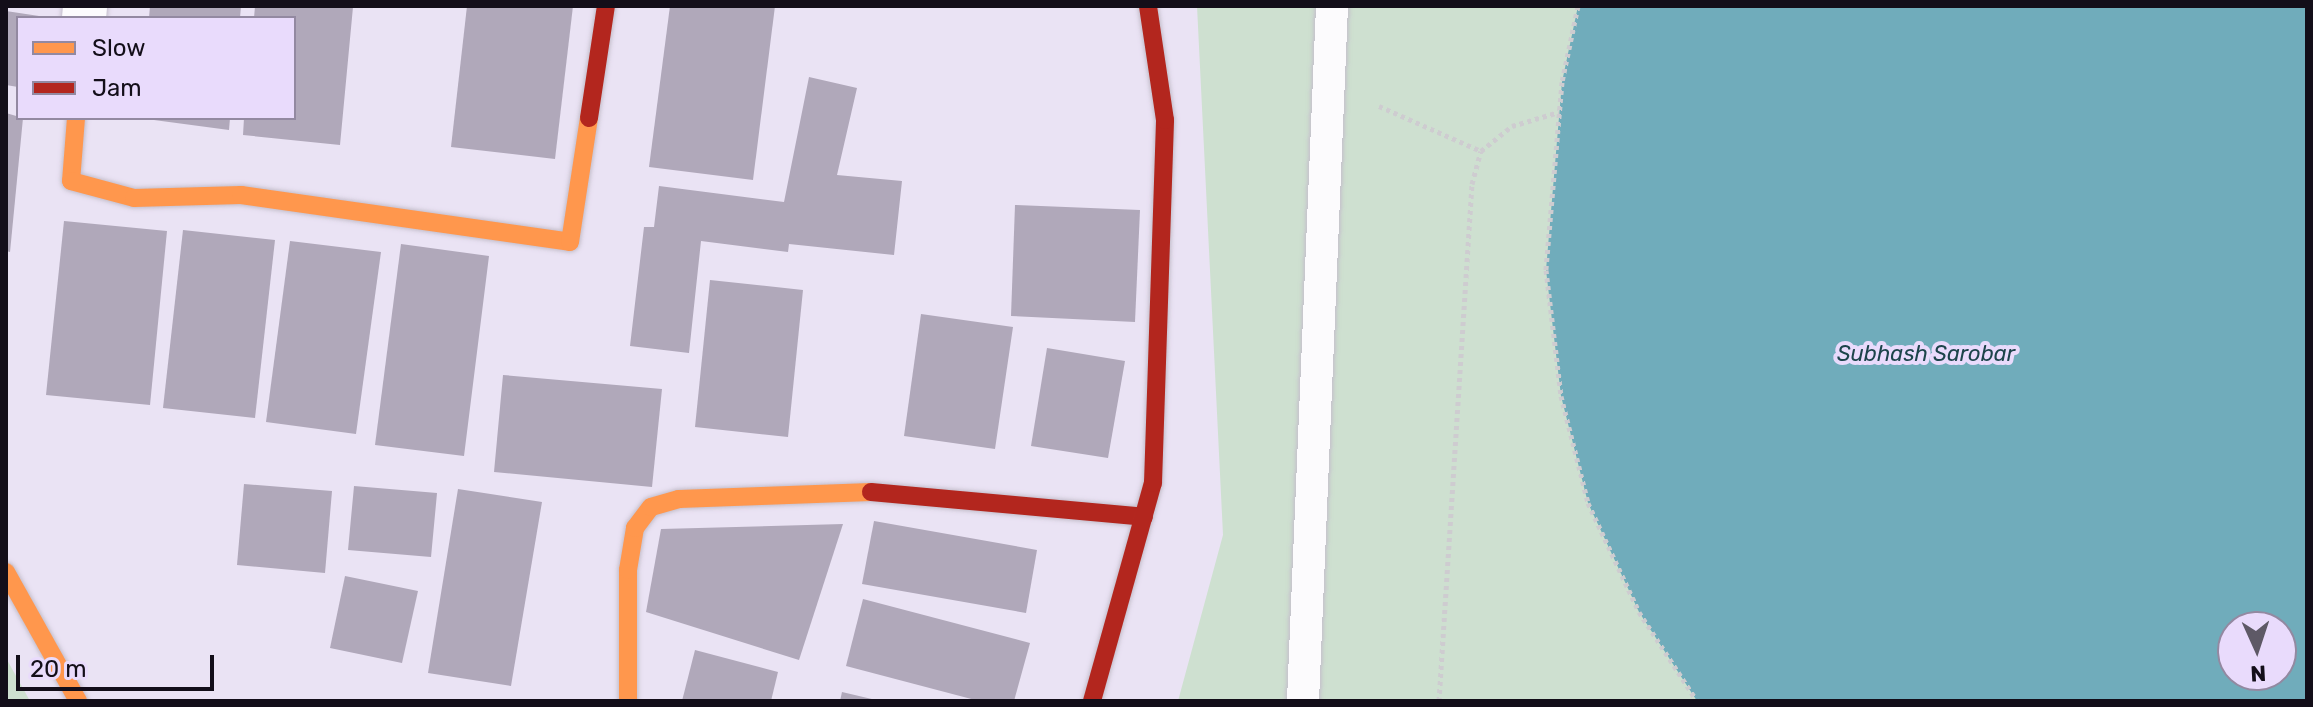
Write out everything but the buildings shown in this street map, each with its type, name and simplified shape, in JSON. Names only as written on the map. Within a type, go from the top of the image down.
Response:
[{"type":"street","points":[[76,120],[71,181],[134,198],[241,195],[570,242],[606,6]]},
{"type":"street","points":[[1092,701],[1153,483],[1165,120],[1148,6]]},
{"type":"street","points":[[628,701],[628,570],[635,528],[651,507],[679,499],[860,491],[1144,517]]},
{"type":"street","points":[[6,572],[78,701]]},
{"type":"lane","points":[[1303,701],[1332,6]]},
{"type":"path","points":[[1578,6],[1559,112],[1546,270],[1561,396],[1588,503],[1639,612],[1697,701]]},
{"type":"path","points":[[1329,84],[1481,151]]},
{"type":"path","points":[[1439,701],[1472,184],[1481,151],[1512,126],[1559,112]]},
{"type":"green space","name":"Subhash Sarobar","points":[[1197,6],[2307,6],[2307,701],[1178,701],[1223,535]]},
{"type":"green space","points":[[6,658],[30,701],[6,701]]},
{"type":"water","name":"Subhash Sarobar","points":[[1578,6],[2307,6],[2307,701],[1697,701],[1639,612],[1588,503],[1561,396],[1546,270],[1562,82]]},
{"type":"traffic: slow","points":[[76,120],[71,181],[134,198],[241,195],[570,242],[589,118]]},
{"type":"traffic: slow","points":[[628,701],[628,570],[635,528],[651,507],[679,499],[871,492]]},
{"type":"traffic: slow","points":[[6,572],[78,701]]},
{"type":"traffic: jam","points":[[589,118],[606,6]]},
{"type":"traffic: jam","points":[[1092,701],[1153,483],[1165,120],[1148,6]]},
{"type":"traffic: jam","points":[[871,492],[1144,517]]}]
